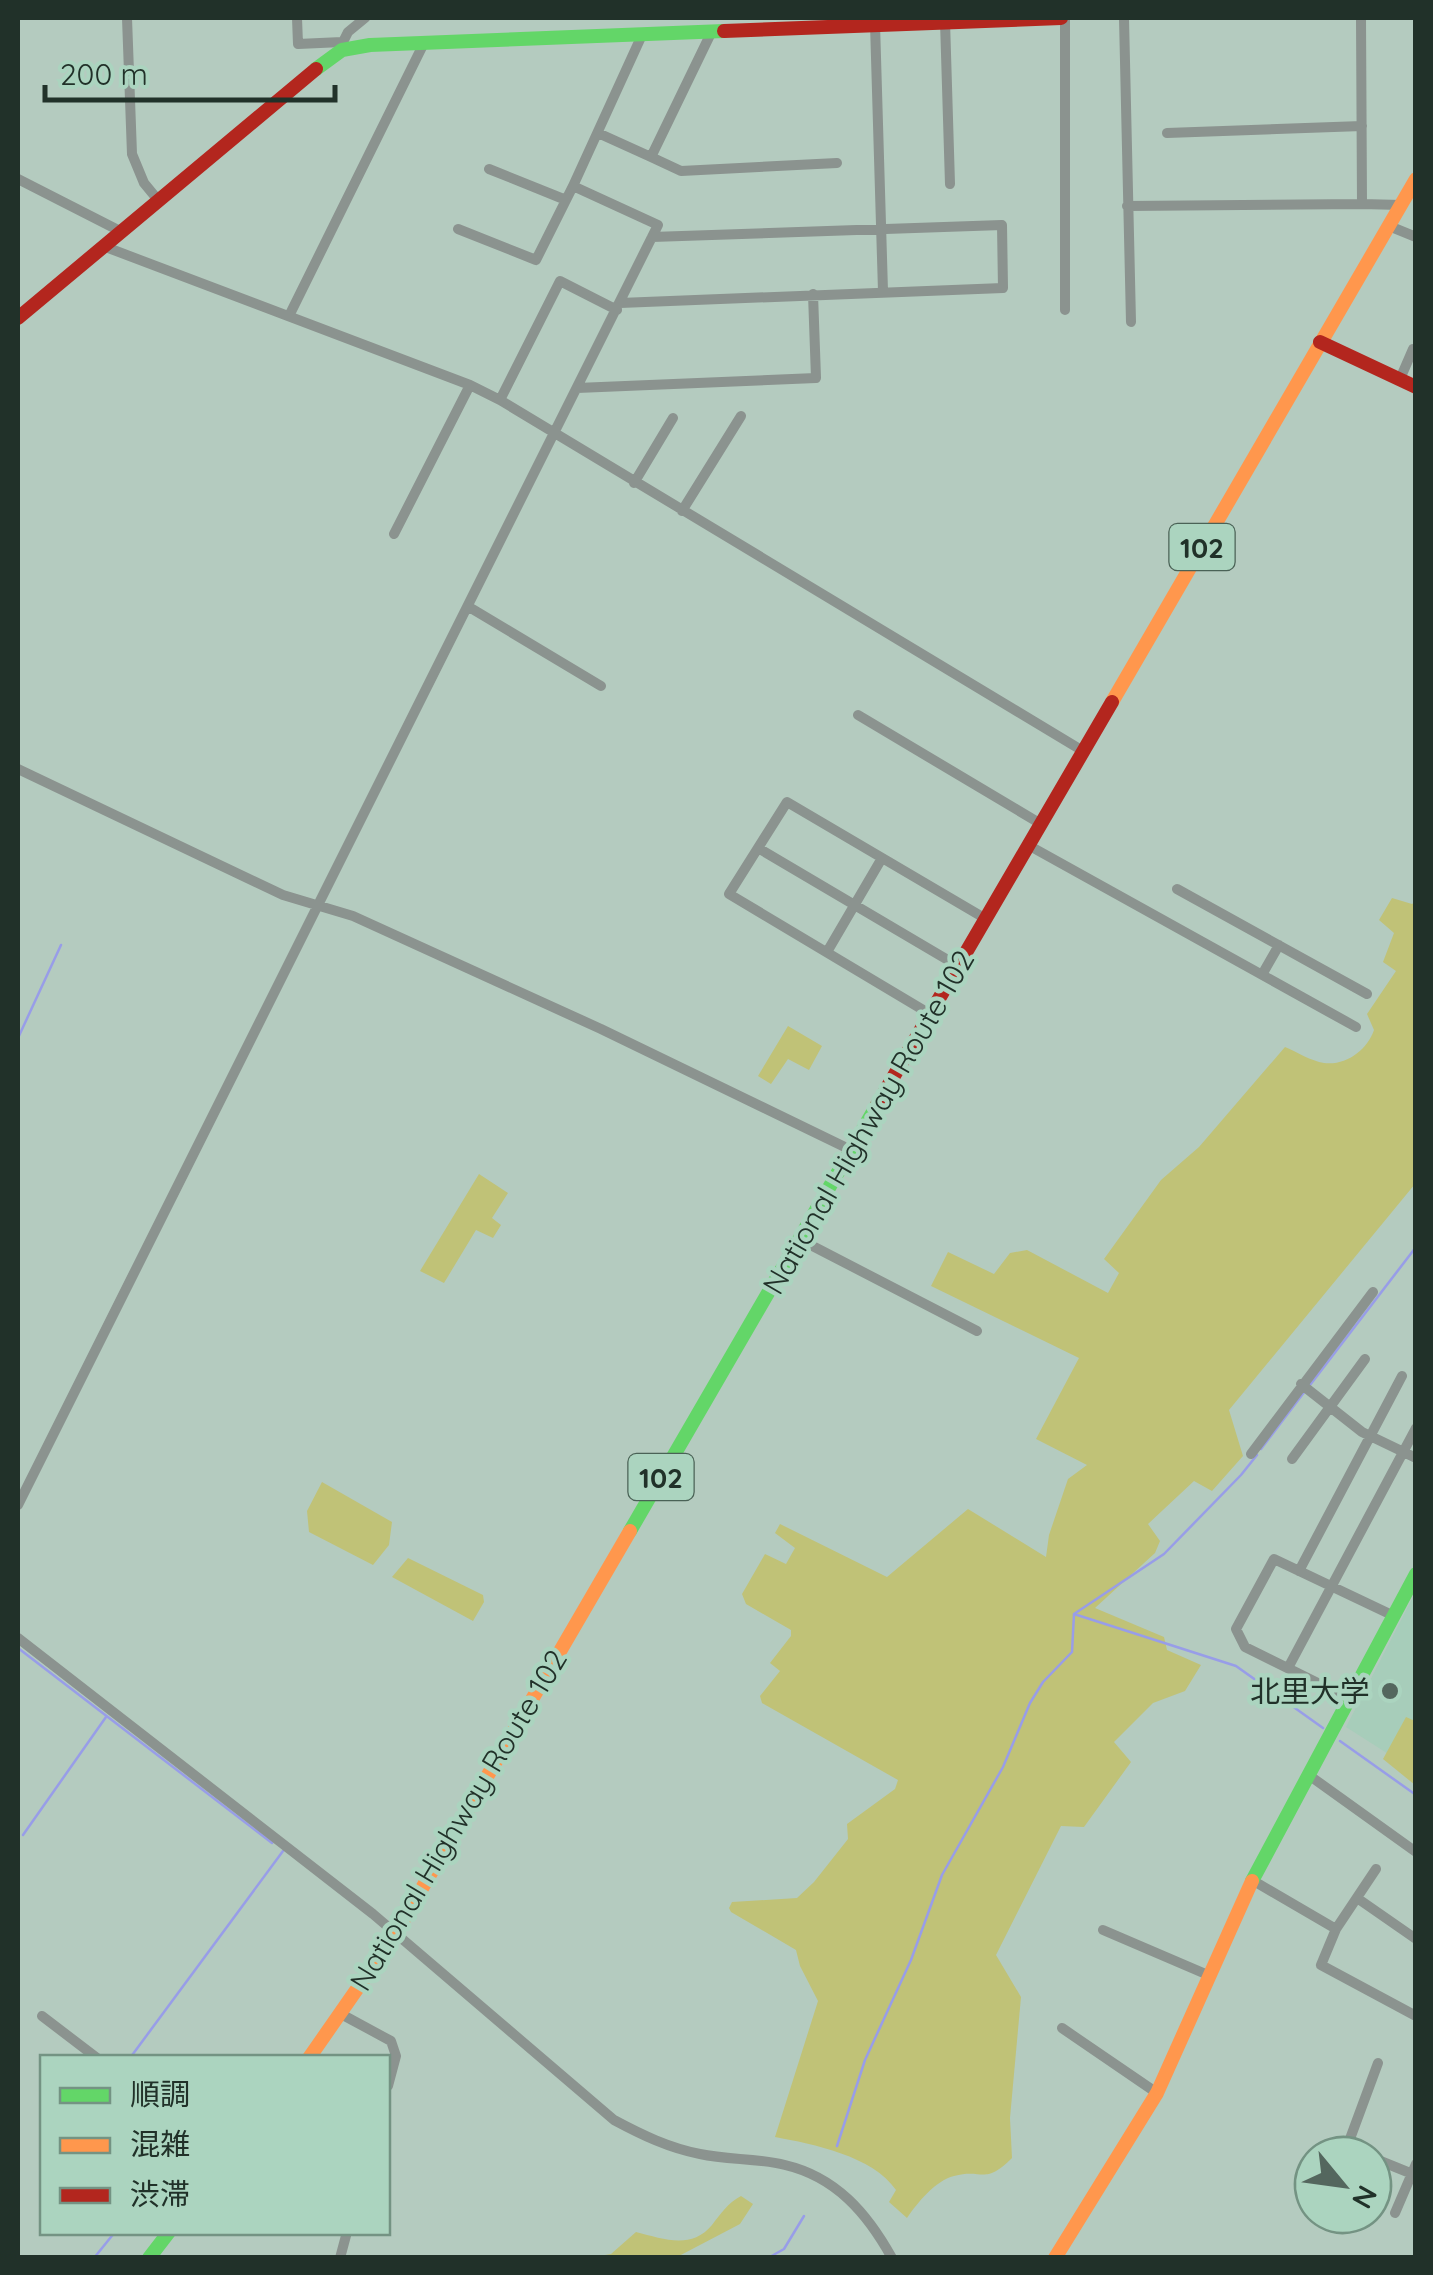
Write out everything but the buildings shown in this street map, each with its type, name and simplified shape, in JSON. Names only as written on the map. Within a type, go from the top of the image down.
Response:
[{"type":"main road","points":[[18,318],[344,41],[370,45],[642,36],[671,25],[712,32],[817,22],[1063,18]]},
{"type":"main road","name":"National Highway Route 102","points":[[310,2055],[396,1933],[1416,178]]},
{"type":"main road","points":[[1320,342],[1416,386]]},
{"type":"main road","points":[[1055,2258],[1157,2093],[1252,1880],[1416,1574]]},
{"type":"main road","points":[[150,2258],[167,2235]]},
{"type":"street","points":[[128,18],[132,154],[144,183],[158,200]]},
{"type":"street","points":[[297,18],[298,44],[344,41],[365,18]]},
{"type":"street","points":[[344,41],[348,18]]},
{"type":"street","points":[[1063,18],[1066,310]]},
{"type":"street","points":[[1124,18],[1131,322]]},
{"type":"street","points":[[1360,18],[1362,204]]},
{"type":"street","points":[[945,22],[950,184]]},
{"type":"street","points":[[875,24],[884,291]]},
{"type":"street","points":[[651,156],[712,32]]},
{"type":"street","points":[[458,229],[536,260],[642,36]]},
{"type":"street","points":[[289,316],[424,43]]},
{"type":"street","points":[[1167,133],[1362,126]]},
{"type":"street","points":[[598,132],[680,171],[837,164]]},
{"type":"street","points":[[489,169],[566,200]]},
{"type":"street","points":[[18,179],[120,232]]},
{"type":"street","points":[[18,1506],[658,225],[573,186]]},
{"type":"street","points":[[1127,206],[1401,205]]},
{"type":"street","points":[[500,400],[560,281],[619,306],[1002,288],[1002,225],[652,237]]},
{"type":"street","points":[[1389,226],[1416,238]]},
{"type":"street","points":[[103,246],[470,385],[500,400],[1084,751]]},
{"type":"street","points":[[577,388],[816,378],[813,294]]},
{"type":"street","points":[[1400,379],[1415,347]]},
{"type":"street","points":[[394,534],[470,385]]},
{"type":"street","points":[[682,511],[741,416]]},
{"type":"street","points":[[634,482],[673,418]]},
{"type":"street","points":[[469,608],[601,686]]},
{"type":"street","points":[[858,715],[1041,824]]},
{"type":"street","points":[[18,769],[282,895],[352,916],[567,1014],[850,1150]]},
{"type":"street","points":[[930,1014],[729,894],[787,802],[986,918]]},
{"type":"street","points":[[1028,845],[1356,1028]]},
{"type":"street","points":[[758,848],[958,966]]},
{"type":"street","points":[[827,952],[882,858]]},
{"type":"street","points":[[1177,889],[1367,994]]},
{"type":"street","points":[[1263,974],[1279,945]]},
{"type":"street","points":[[799,1239],[978,1331]]},
{"type":"street","points":[[1251,1454],[1305,1388],[1373,1292]]},
{"type":"street","points":[[1292,1458],[1365,1359]]},
{"type":"street","points":[[1299,1571],[1402,1376]]},
{"type":"street","points":[[1305,1388],[1370,1436],[1416,1458]]},
{"type":"street","points":[[1288,1668],[1416,1428]]},
{"type":"street","points":[[1350,1700],[1246,1647],[1236,1629],[1274,1560],[1394,1616]]},
{"type":"street","points":[[18,1638],[396,1933],[614,2120],[682,2150],[786,2165],[809,2174],[844,2193],[862,2210],[892,2258]]},
{"type":"street","points":[[1310,1776],[1416,1852]]},
{"type":"street","points":[[1376,1870],[1336,1929],[1321,1965],[1416,2016]]},
{"type":"street","points":[[1252,1880],[1336,1929]]},
{"type":"street","points":[[1357,1898],[1416,1938]]},
{"type":"street","points":[[1103,1930],[1208,1976]]},
{"type":"street","points":[[341,2014],[391,2042],[396,2056],[390,2078]]},
{"type":"street","points":[[42,2016],[93,2055]]},
{"type":"street","points":[[1062,2028],[1157,2093]]},
{"type":"street","points":[[1351,2135],[1378,2064]]},
{"type":"street","points":[[1394,2213],[1414,2171]]},
{"type":"shaded area","name":"北里大学","points":[[1415,1593],[1415,1771],[1346,1727]]},
{"type":"green space","points":[[1392,898],[1415,902],[1415,1184],[1229,1410],[1243,1456],[1212,1491],[1194,1481],[1148,1524],[1160,1541],[1155,1553],[1095,1608],[1164,1637],[1167,1650],[1201,1665],[1185,1691],[1153,1703],[1114,1742],[1131,1762],[1084,1827],[1061,1826],[996,1955],[1021,1997],[1010,2118],[1012,2158],[989,2174],[964,2174],[940,2182],[907,2218],[889,2202],[896,2190],[873,2168],[841,2153],[775,2137],[818,2001],[796,1950],[729,1908],[732,1902],[797,1898],[848,1839],[847,1824],[895,1789],[898,1780],[762,1703],[760,1696],[780,1671],[770,1663],[791,1636],[791,1630],[746,1604],[742,1594],[765,1554],[786,1564],[795,1548],[775,1533],[780,1524],[887,1577],[968,1509],[1046,1557],[1049,1535],[1068,1479],[1087,1465],[1036,1439],[1079,1358],[931,1286],[948,1252],[994,1274],[1010,1253],[1027,1250],[1108,1293],[1119,1273],[1104,1259],[1161,1180],[1199,1147],[1285,1047],[1332,1063],[1348,1059],[1366,1044],[1374,1030],[1367,1014],[1396,971],[1383,962],[1394,933],[1379,920]]},
{"type":"green space","points":[[788,1026],[822,1046],[809,1070],[788,1059],[771,1084],[758,1076]]},
{"type":"green space","points":[[479,1174],[508,1193],[492,1218],[501,1225],[493,1238],[476,1230],[444,1283],[420,1271]]},
{"type":"green space","points":[[322,1482],[392,1522],[389,1545],[373,1565],[309,1532],[307,1511]]},
{"type":"green space","points":[[408,1558],[483,1595],[484,1602],[473,1621],[392,1577]]},
{"type":"green space","points":[[1406,1717],[1415,1721],[1415,1785],[1383,1759]]},
{"type":"green space","points":[[741,2196],[753,2204],[740,2224],[677,2257],[593,2257],[611,2254],[636,2232],[677,2240],[695,2238]]},
{"type":"waterway","points":[[18,1038],[61,945]]},
{"type":"waterway","points":[[1310,1385],[1416,1247]]},
{"type":"waterway","points":[[1261,1449],[1305,1391]]},
{"type":"waterway","points":[[837,2146],[865,2060],[911,1960],[942,1875],[1003,1767],[1030,1703],[1043,1682],[1072,1652],[1074,1614],[1164,1554],[1257,1455]]},
{"type":"waterway","points":[[1074,1614],[1236,1666],[1323,1728]]},
{"type":"waterway","points":[[18,1648],[272,1843]]},
{"type":"waterway","points":[[23,1835],[106,1717]]},
{"type":"waterway","points":[[1340,1741],[1416,1795]]},
{"type":"waterway","points":[[132,2055],[283,1851]]},
{"type":"waterway","points":[[768,2258],[784,2249],[804,2216]]},
{"type":"waterway","points":[[94,2258],[113,2235]]},
{"type":"traffic: fast","points":[[316,69],[342,50],[370,45],[724,31]]},
{"type":"traffic: fast","points":[[630,1531],[877,1105]]},
{"type":"traffic: fast","points":[[1252,1881],[1416,1574]]},
{"type":"traffic: fast","points":[[149,2258],[167,2235]]},
{"type":"traffic: slow","points":[[1112,702],[1416,179]]},
{"type":"traffic: slow","points":[[311,2055],[396,1933],[630,1531]]},
{"type":"traffic: slow","points":[[1055,2258],[1157,2093],[1252,1881]]},
{"type":"traffic: jam","points":[[724,31],[1061,18]]},
{"type":"traffic: jam","points":[[18,318],[316,69]]},
{"type":"traffic: jam","points":[[1320,342],[1416,387]]},
{"type":"traffic: jam","points":[[877,1105],[1112,702]]},
{"type":"place","name":"北里大学","points":[[1390,1691]]}]
